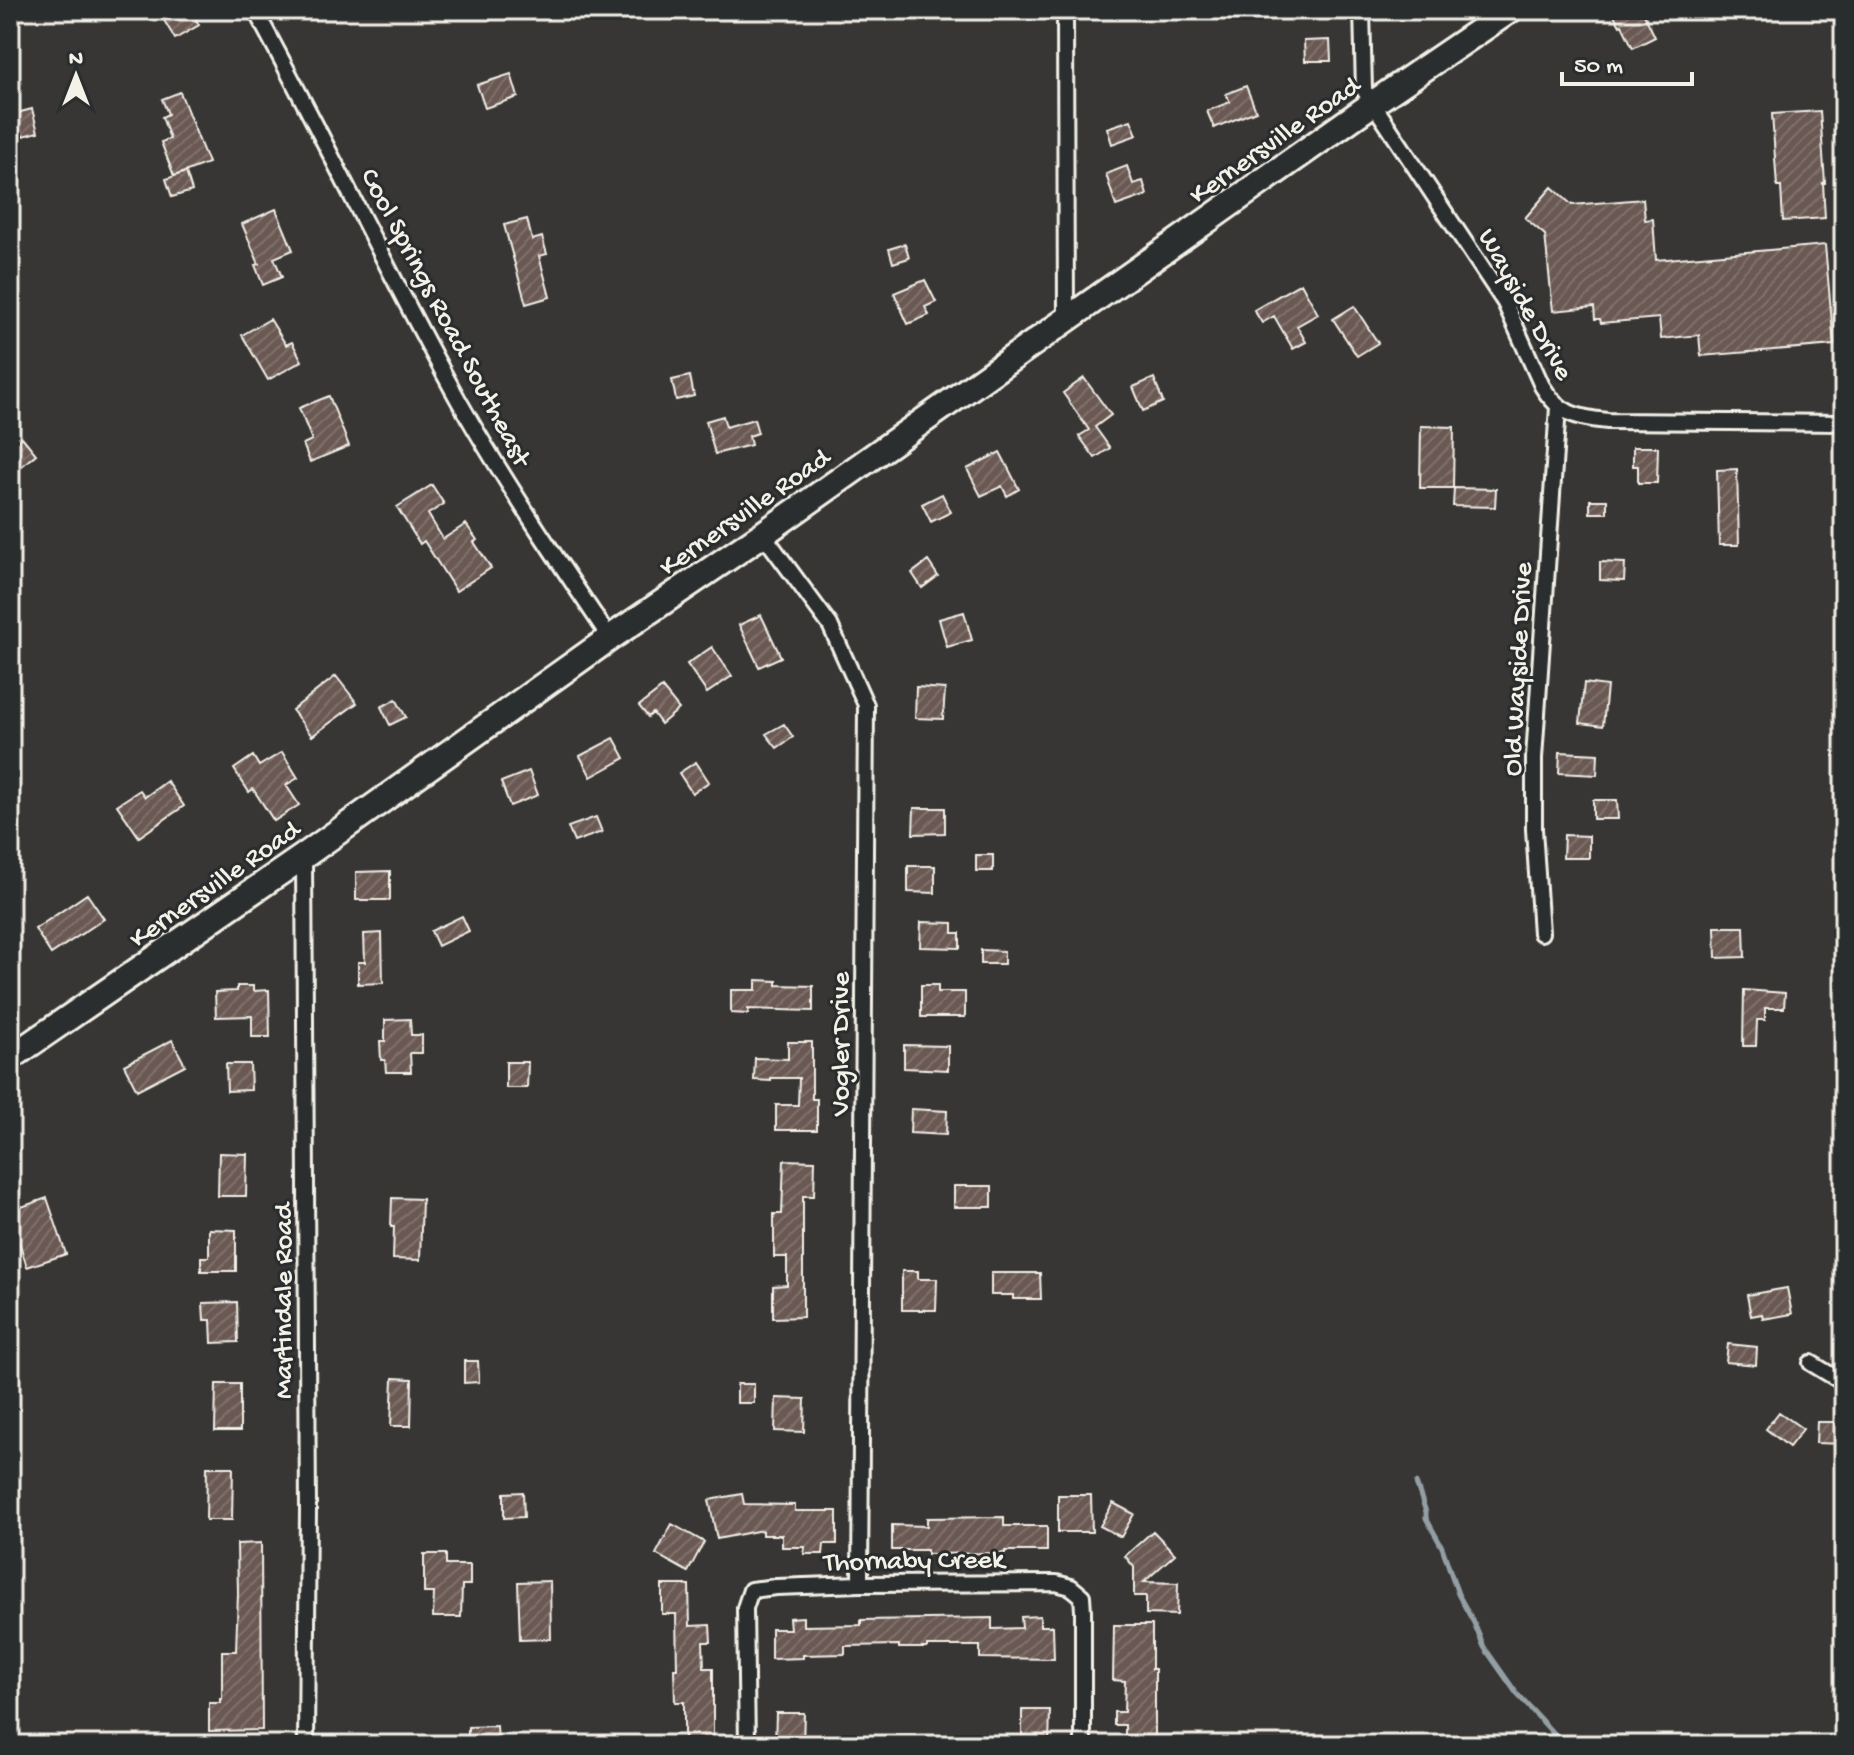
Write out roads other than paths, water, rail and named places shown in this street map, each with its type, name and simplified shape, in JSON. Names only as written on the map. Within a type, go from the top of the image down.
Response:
[{"type":"main road","name":"Kernersville Road","points":[[10,1058],[304,856],[610,638],[1510,10]]},
{"type":"street","name":"Cool Springs Road Southeast","points":[[255,10],[459,400],[502,476],[610,638]]},
{"type":"street","points":[[1065,10],[1066,321]]},
{"type":"street","points":[[1362,10],[1364,90],[1372,104]]},
{"type":"street","name":"Wayside Drive","points":[[1372,104],[1505,303],[1542,386],[1558,407],[1577,416],[1608,421],[1844,423]]},
{"type":"street","name":"Old Wayside Drive","points":[[1541,933],[1534,829],[1534,758],[1558,407]]},
{"type":"street","name":"Vogler Drive","points":[[763,534],[830,625],[866,705],[860,1584]]},
{"type":"street","name":"Martindale Road","points":[[304,856],[308,1510],[306,1745]]},
{"type":"street","points":[[1811,1363],[1844,1383]]},
{"type":"street","name":"Thornaby Creek","points":[[747,1745],[745,1608],[751,1590],[860,1584],[1056,1583],[1071,1587],[1082,1596],[1083,1745]]},
{"type":"waterway","points":[[1416,1483],[1426,1518],[1442,1547],[1458,1594],[1484,1647],[1517,1694],[1564,1745]]}]
